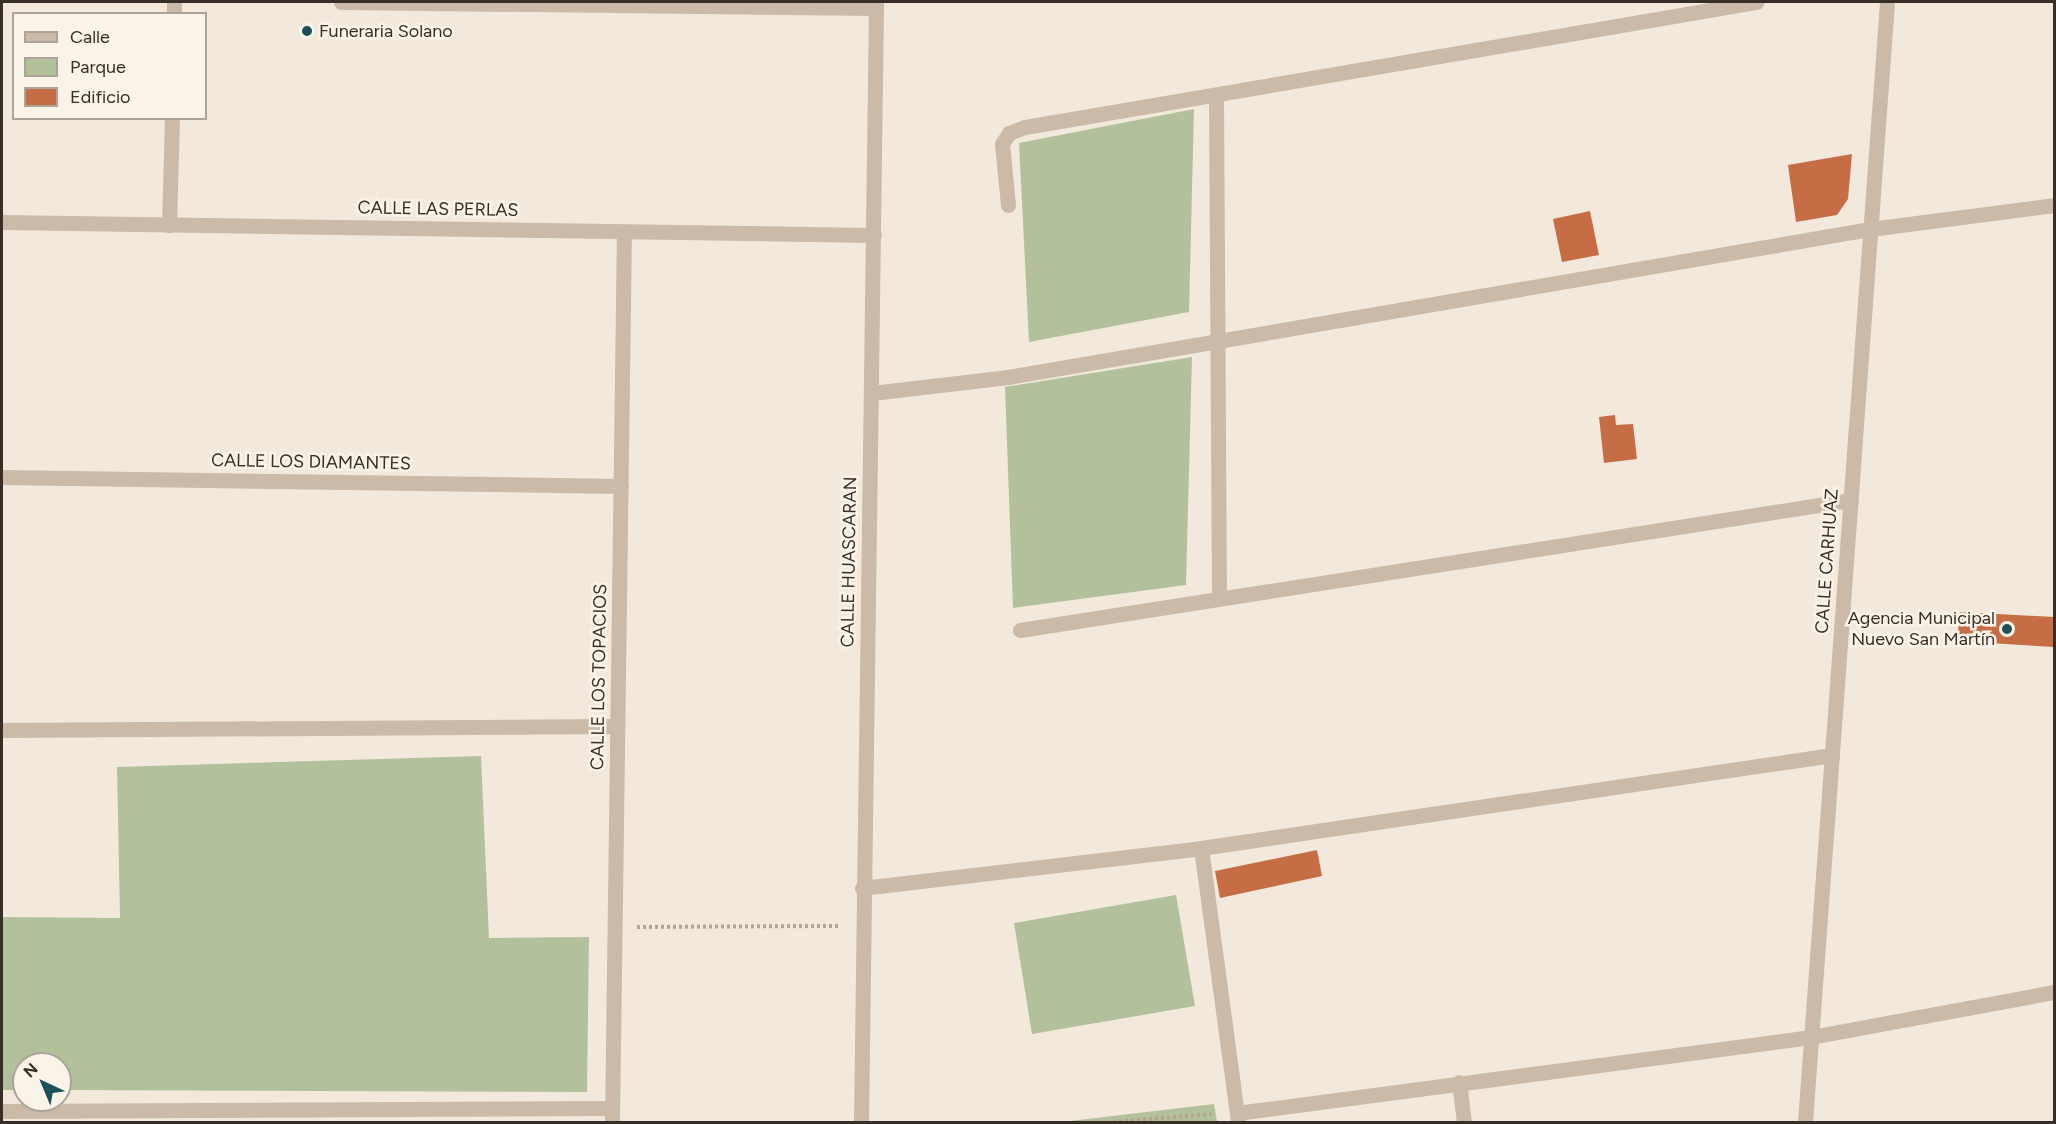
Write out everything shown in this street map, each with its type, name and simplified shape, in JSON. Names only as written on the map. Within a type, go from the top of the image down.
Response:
[{"type":"street","points":[[341,2],[876,5]]},
{"type":"street","points":[[1008,205],[1002,144],[1009,133],[1756,2]]},
{"type":"street","name":"CALLE CARHUAZ","points":[[1805,1122],[1887,2]]},
{"type":"street","name":"CALLE HUASCARAN","points":[[861,1122],[862,888],[872,393],[876,5]]},
{"type":"street","points":[[1216,96],[1219,597]]},
{"type":"street","points":[[169,225],[172,120]]},
{"type":"street","points":[[872,393],[1008,377],[1870,229],[2055,205]]},
{"type":"street","name":"CALLE LAS PERLAS","points":[[2,222],[874,236]]},
{"type":"street","name":"CALLE LOS TOPACIOS","points":[[612,1115],[624,232]]},
{"type":"street","name":"CALLE LOS DIAMANTES","points":[[2,477],[621,486]]},
{"type":"street","points":[[1020,630],[1219,597],[1851,500]]},
{"type":"street","points":[[2,730],[617,726]]},
{"type":"street","points":[[862,888],[1201,849],[1832,755]]},
{"type":"street","points":[[1201,849],[1238,1118],[1459,1082],[1811,1037],[2055,992]]},
{"type":"street","points":[[1459,1082],[1464,1122]]},
{"type":"street","points":[[2,1111],[612,1115]]},
{"type":"path","points":[[615,927],[862,926]]},
{"type":"path","points":[[1113,1122],[1211,1112],[1213,1122]]},
{"type":"green space","points":[[1194,109],[1189,312],[1029,342],[1019,143]]},
{"type":"green space","points":[[1192,357],[1186,585],[1013,608],[1005,387]]},
{"type":"green space","points":[[481,756],[489,938],[589,937],[587,1092],[72,1090],[72,1052],[12,1052],[12,1090],[2,1090],[2,917],[120,918],[117,767]]},
{"type":"green space","points":[[1176,895],[1195,1006],[1032,1034],[1014,923]]},
{"type":"green space","points":[[1214,1104],[1217,1122],[1062,1122]]},
{"type":"building","points":[[1852,154],[1848,199],[1837,215],[1796,222],[1788,165]]},
{"type":"building","points":[[1590,211],[1599,255],[1562,262],[1553,219]]},
{"type":"building","points":[[1615,415],[1616,425],[1633,424],[1637,459],[1604,463],[1599,417]]},
{"type":"building","name":"Agencia Municipal Nuevo San Martín","points":[[1960,612],[2054,617],[2054,647],[1957,641]]},
{"type":"building","points":[[1317,850],[1322,876],[1220,898],[1215,871]]},
{"type":"place","name":"Funeraria Solano","points":[[307,31]]},
{"type":"place","name":"Agencia Municipal Nuevo San Martín","points":[[2007,629]]}]
